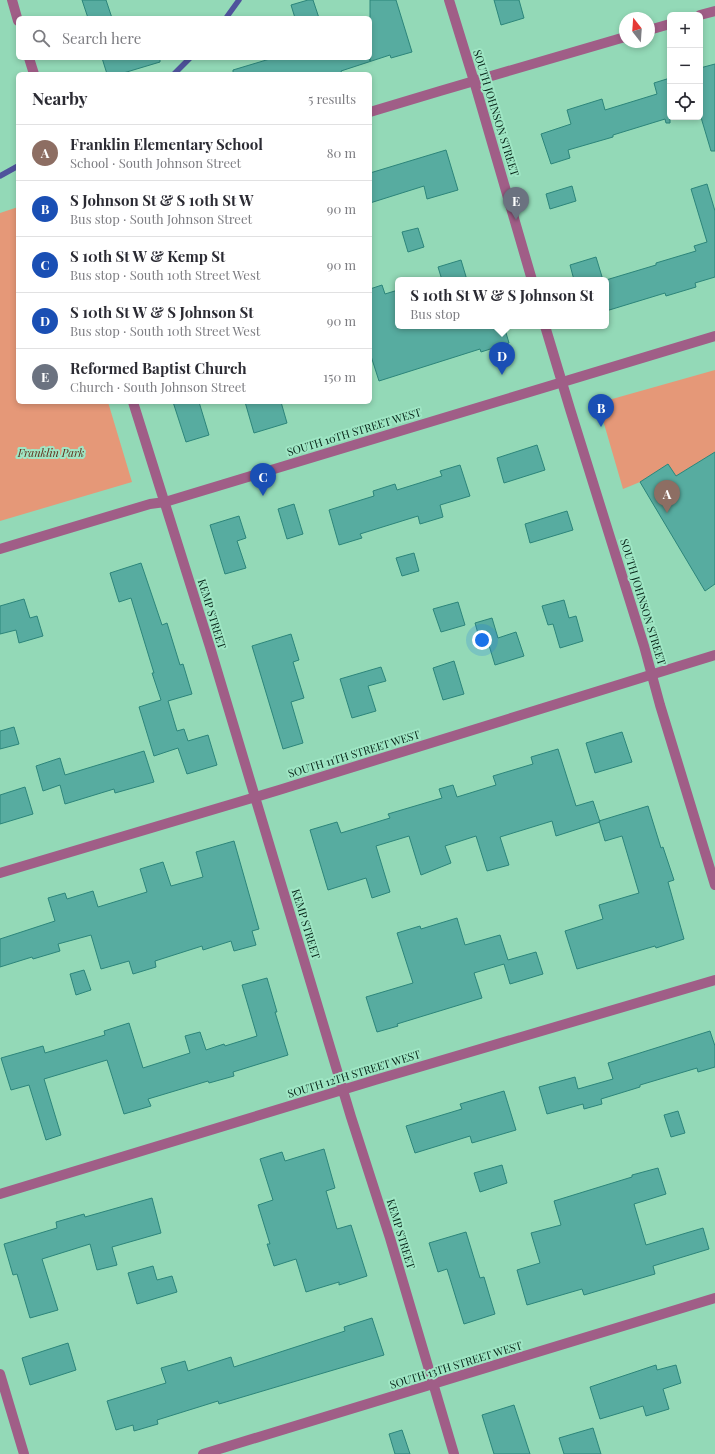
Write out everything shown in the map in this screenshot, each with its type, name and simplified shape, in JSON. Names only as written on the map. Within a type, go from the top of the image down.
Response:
[{"type":"street","points":[[12,0],[17,16]]},
{"type":"street","name":"SOUTH JOHNSON STREET","points":[[449,0],[531,277]]},
{"type":"street","points":[[703,14],[715,10]]},
{"type":"street","points":[[655,28],[667,25]]},
{"type":"street","points":[[372,111],[619,39]]},
{"type":"street","points":[[30,60],[33,72]]},
{"type":"street","name":"SOUTH JOHNSON STREET","points":[[546,329],[715,885]]},
{"type":"street","name":"SOUTH 10TH STREET WEST","points":[[0,549],[150,504],[165,502],[715,336]]},
{"type":"street","name":"KEMP STREET","points":[[134,404],[255,797],[342,1090],[390,1238],[454,1454]]},
{"type":"street","name":"SOUTH 11TH STREET WEST","points":[[0,873],[255,797],[715,655]]},
{"type":"street","name":"SOUTH 12TH STREET WEST","points":[[0,1194],[342,1090],[715,980]]},
{"type":"street","name":"SOUTH 13TH STREET WEST","points":[[203,1454],[715,1298]]},
{"type":"street","points":[[0,1374],[24,1454]]},
{"type":"green space","name":"Franklin Park","points":[[16,208],[16,404],[109,404],[132,482],[0,521],[0,213]]},
{"type":"green space","points":[[715,370],[715,452],[676,476],[668,464],[640,482],[623,489],[598,403]]},
{"type":"building","points":[[82,0],[106,0],[111,16],[87,16]]},
{"type":"building","points":[[313,0],[318,16],[294,16],[291,5]]},
{"type":"building","points":[[370,0],[396,0],[412,52],[391,58],[390,55],[341,72],[233,72],[233,70],[266,60],[372,60],[372,16],[370,16]]},
{"type":"building","points":[[494,0],[519,0],[524,18],[501,25]]},
{"type":"building","points":[[103,60],[160,60],[160,62],[127,72],[106,72]]},
{"type":"building","points":[[715,64],[715,151],[711,151],[702,120],[703,120],[703,67]]},
{"type":"building","points":[[667,79],[667,120],[670,120],[670,123],[666,123],[665,119],[613,135],[613,137],[568,150],[570,158],[551,164],[541,134],[571,124],[567,110],[602,99],[605,110],[657,94],[654,83]]},
{"type":"building","points":[[446,150],[458,190],[427,199],[424,186],[372,202],[372,172]]},
{"type":"building","points":[[707,184],[715,211],[715,277],[695,283],[696,287],[666,296],[665,293],[609,310],[609,279],[696,251],[694,246],[707,242],[691,189]]},
{"type":"building","points":[[572,186],[576,201],[550,209],[546,194]]},
{"type":"building","points":[[418,228],[424,247],[408,252],[402,232]]},
{"type":"building","points":[[596,257],[602,277],[573,277],[570,265]]},
{"type":"building","points":[[461,260],[466,277],[441,277],[438,267]]},
{"type":"building","points":[[382,285],[385,294],[395,291],[395,329],[505,329],[509,343],[481,352],[480,349],[379,381],[372,359],[372,288]]},
{"type":"building","points":[[174,404],[200,404],[209,435],[186,442]]},
{"type":"building","points":[[246,404],[282,404],[287,423],[254,433]]},
{"type":"building","points":[[537,445],[545,470],[504,483],[497,458]]},
{"type":"building","points":[[715,452],[715,584],[705,591],[640,482],[668,464],[676,476]]},
{"type":"building","points":[[460,465],[470,496],[440,505],[443,517],[420,524],[418,516],[360,534],[362,538],[339,545],[329,510],[374,496],[373,491],[395,484],[397,490],[442,476],[440,471]]},
{"type":"building","points":[[294,504],[303,534],[287,539],[278,509]]},
{"type":"building","points":[[567,511],[573,530],[530,543],[525,524]]},
{"type":"building","points":[[239,516],[246,538],[237,541],[246,568],[225,574],[210,525]]},
{"type":"building","points":[[414,553],[419,571],[402,576],[396,558]]},
{"type":"building","points":[[141,563],[162,625],[167,623],[180,665],[183,664],[192,694],[168,701],[177,731],[184,729],[188,741],[208,735],[217,765],[187,774],[178,748],[154,756],[139,707],[161,700],[131,598],[119,602],[110,573]]},
{"type":"building","points":[[24,599],[30,618],[37,616],[43,636],[19,643],[16,630],[0,634],[0,606]]},
{"type":"building","points":[[564,600],[569,618],[576,616],[583,641],[560,648],[553,624],[548,625],[542,606]]},
{"type":"building","points":[[458,602],[465,625],[441,632],[433,609]]},
{"type":"building","points":[[492,618],[498,638],[516,632],[524,656],[495,665],[488,642],[481,644],[475,623]]},
{"type":"building","points":[[291,634],[299,660],[293,662],[304,698],[291,702],[303,743],[283,749],[252,646]]},
{"type":"building","points":[[454,661],[464,694],[443,700],[433,668]]},
{"type":"building","points":[[381,667],[386,681],[368,686],[376,711],[352,718],[340,679]]},
{"type":"building","points":[[14,727],[19,744],[0,749],[0,731]]},
{"type":"building","points":[[622,732],[632,762],[595,773],[586,743]]},
{"type":"building","points":[[558,749],[576,806],[593,801],[600,822],[556,836],[552,821],[500,837],[509,865],[487,871],[476,836],[445,846],[451,863],[421,875],[409,836],[376,846],[390,892],[372,898],[366,878],[328,890],[310,830],[337,822],[341,833],[390,818],[388,814],[442,798],[439,789],[453,785],[457,797],[496,785],[493,776],[533,764],[531,757]]},
{"type":"building","points":[[144,751],[154,782],[115,793],[114,789],[65,804],[60,785],[43,791],[36,766],[60,758],[65,775]]},
{"type":"building","points":[[25,787],[33,814],[0,824],[0,795]]},
{"type":"building","points":[[648,806],[661,848],[663,847],[674,880],[668,882],[684,939],[577,969],[565,931],[603,919],[599,905],[639,893],[622,836],[605,841],[599,821]]},
{"type":"building","points":[[234,841],[259,929],[252,931],[256,945],[234,951],[231,941],[203,950],[202,946],[155,961],[156,967],[133,974],[129,961],[101,969],[91,935],[58,944],[60,951],[33,959],[32,957],[0,967],[0,939],[55,921],[48,898],[65,893],[67,899],[93,891],[98,907],[147,892],[140,869],[163,862],[171,886],[203,877],[196,852]]},
{"type":"building","points":[[457,918],[465,945],[500,935],[508,960],[536,952],[543,974],[510,984],[504,964],[474,973],[482,998],[397,1024],[398,1026],[377,1032],[366,997],[413,983],[397,933],[420,926],[421,929]]},
{"type":"building","points":[[84,970],[91,990],[76,995],[70,974]]},
{"type":"building","points":[[267,978],[277,1012],[275,1012],[288,1055],[233,1072],[234,1076],[209,1083],[208,1081],[148,1099],[151,1106],[124,1114],[107,1060],[44,1079],[61,1135],[46,1140],[29,1085],[11,1090],[1,1058],[43,1046],[45,1053],[105,1035],[104,1031],[129,1023],[143,1068],[190,1053],[185,1036],[200,1032],[206,1050],[257,1036],[242,985]]},
{"type":"building","points":[[710,1031],[715,1046],[715,1067],[698,1072],[697,1068],[640,1085],[640,1087],[601,1099],[602,1104],[584,1109],[583,1104],[547,1114],[539,1087],[575,1077],[578,1089],[613,1079],[608,1063]]},
{"type":"building","points":[[504,1091],[516,1130],[472,1143],[470,1136],[415,1153],[406,1126],[462,1109],[460,1104]]},
{"type":"building","points":[[678,1111],[685,1133],[671,1137],[664,1115]]},
{"type":"building","points":[[324,1149],[335,1188],[326,1191],[337,1229],[351,1225],[367,1276],[339,1285],[339,1282],[306,1292],[296,1259],[274,1266],[267,1244],[270,1244],[258,1205],[273,1200],[260,1159],[282,1152],[285,1161]]},
{"type":"building","points":[[502,1165],[507,1183],[480,1192],[474,1173]]},
{"type":"building","points":[[658,1168],[666,1194],[634,1204],[646,1245],[703,1228],[709,1249],[653,1266],[655,1274],[584,1295],[582,1289],[527,1305],[517,1270],[540,1263],[531,1233],[561,1225],[554,1201]]},
{"type":"building","points":[[152,1198],[161,1233],[112,1247],[117,1265],[97,1270],[90,1244],[42,1259],[58,1310],[30,1318],[17,1274],[13,1275],[4,1244],[57,1228],[56,1222],[84,1214],[85,1217]]},
{"type":"building","points":[[466,1232],[480,1278],[484,1277],[495,1314],[464,1324],[447,1269],[438,1272],[429,1243]]},
{"type":"building","points":[[153,1266],[157,1280],[172,1276],[177,1292],[137,1304],[128,1273]]},
{"type":"building","points":[[372,1318],[384,1355],[219,1404],[218,1401],[157,1420],[158,1424],[134,1431],[133,1425],[116,1430],[107,1401],[166,1383],[161,1368],[185,1361],[188,1371],[231,1357],[234,1367],[345,1331],[344,1327]]},
{"type":"building","points":[[68,1343],[76,1370],[30,1385],[22,1358]]},
{"type":"building","points":[[656,1365],[657,1370],[676,1365],[681,1383],[663,1389],[669,1409],[646,1416],[643,1406],[600,1419],[590,1387]]},
{"type":"building","points":[[514,1405],[530,1454],[494,1454],[482,1415]]},
{"type":"building","points":[[593,1428],[601,1454],[564,1454],[559,1438]]},
{"type":"building","points":[[402,1430],[410,1454],[395,1454],[389,1434]]},
{"type":"waterway","points":[[227,16],[239,0]]},
{"type":"waterway","points":[[176,72],[188,60]]},
{"type":"waterway","points":[[0,176],[16,167]]},
{"type":"place","name":"Reformed Baptist Church","points":[[516,220]]},
{"type":"place","name":"S 10th St W & S Johnson St","points":[[502,375]]},
{"type":"place","name":"S Johnson St & S 10th St W","points":[[601,427]]},
{"type":"place","name":"S 10th St W & Kemp St","points":[[263,496]]},
{"type":"place","name":"Franklin Elementary School","points":[[667,513]]}]
